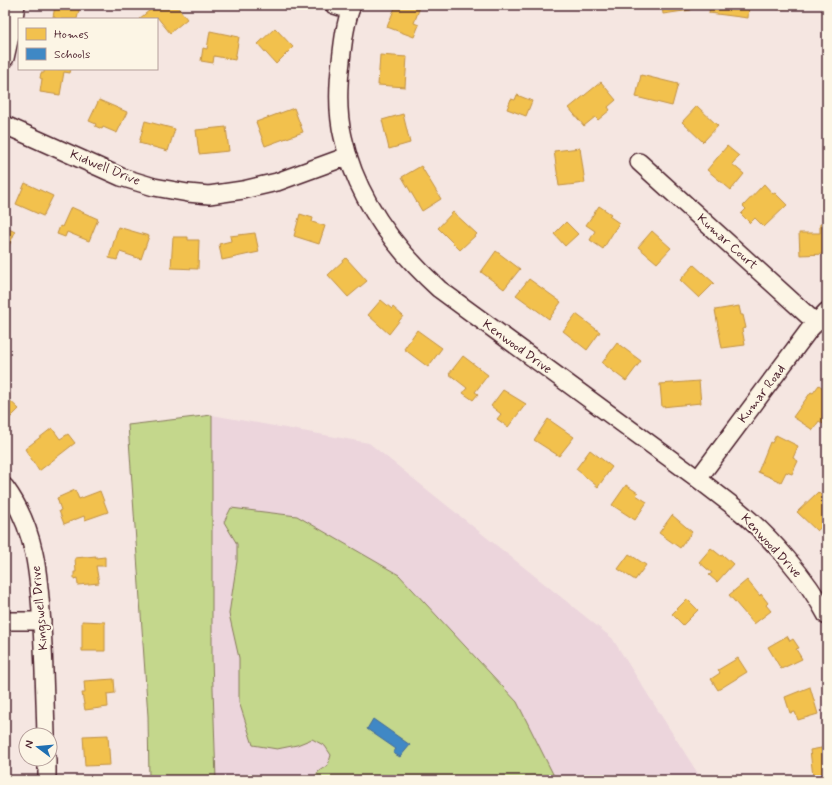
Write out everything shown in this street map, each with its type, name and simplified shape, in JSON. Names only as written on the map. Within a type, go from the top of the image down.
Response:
[{"type":"street","points":[[5,58],[16,5]]},
{"type":"street","points":[[334,5],[351,8]]},
{"type":"street","name":"Kenwood Drive","points":[[351,8],[343,42],[339,76],[339,103],[342,136],[358,181],[373,212],[396,245],[419,271],[439,289],[738,510],[774,545],[802,578],[827,616]]},
{"type":"street","name":"Kidwell Drive","points":[[5,125],[121,177],[154,188],[209,195],[243,190],[277,182],[348,156]]},
{"type":"street","name":"Kumar Court","points":[[639,162],[821,317]]},
{"type":"street","name":"Kumar Road","points":[[698,479],[821,317]]},
{"type":"street","name":"Kingswell Drive","points":[[5,487],[23,519],[33,546],[38,568],[42,621],[46,727]]},
{"type":"street","points":[[5,621],[42,621]]},
{"type":"street","points":[[47,767],[47,780]]},
{"type":"shaded area","points":[[212,415],[369,443],[612,638],[702,780],[216,780],[212,659]]},
{"type":"green space","points":[[212,415],[212,658],[216,780],[149,780],[148,716],[128,425]]},
{"type":"green space","points":[[231,508],[297,516],[399,575],[517,702],[556,780],[312,780],[319,771],[328,765],[331,755],[325,746],[312,739],[297,745],[277,749],[253,745],[239,702],[239,658],[229,614],[237,561],[237,544],[224,522]]},
{"type":"building: Homes","points":[[58,5],[80,6],[77,18],[53,17],[55,6],[58,7]]},
{"type":"building: Homes","points":[[156,5],[176,5],[187,19],[170,33],[157,17],[140,18]]},
{"type":"building: Homes","points":[[396,5],[415,5],[420,7],[414,23],[419,25],[414,37],[387,27]]},
{"type":"building: Homes","points":[[662,5],[690,5],[691,10],[663,14]]},
{"type":"building: Homes","points":[[710,5],[749,5],[748,18],[709,13]]},
{"type":"building: Homes","points":[[777,5],[804,5],[804,7],[777,9]]},
{"type":"building: Homes","points":[[275,28],[293,47],[276,64],[258,44]]},
{"type":"building: Homes","points":[[210,31],[239,37],[235,60],[214,56],[213,63],[201,61],[203,48],[207,49]]},
{"type":"building: Homes","points":[[380,55],[407,57],[405,87],[378,85]]},
{"type":"building: Homes","points":[[44,70],[71,70],[70,73],[64,72],[60,95],[40,92],[42,79],[40,78],[41,73],[44,73]]},
{"type":"building: Homes","points":[[641,75],[678,84],[672,106],[636,97]]},
{"type":"building: Homes","points":[[601,82],[616,100],[608,107],[610,110],[598,120],[595,117],[584,126],[569,108]]},
{"type":"building: Homes","points":[[517,95],[532,101],[526,116],[507,109],[511,99],[515,100]]},
{"type":"building: Homes","points":[[99,100],[127,112],[117,133],[103,127],[102,129],[95,126],[96,124],[89,121]]},
{"type":"building: Homes","points":[[697,106],[718,126],[703,142],[682,122]]},
{"type":"building: Homes","points":[[294,108],[303,132],[265,146],[256,122]]},
{"type":"building: Homes","points":[[403,114],[410,143],[389,149],[382,120]]},
{"type":"building: Homes","points":[[145,121],[175,129],[168,151],[139,143]]},
{"type":"building: Homes","points":[[226,127],[229,151],[199,154],[196,130]]},
{"type":"building: Homes","points":[[727,146],[739,156],[732,164],[744,174],[731,190],[707,170]]},
{"type":"building: Homes","points":[[580,148],[585,183],[559,186],[554,151]]},
{"type":"building: Homes","points":[[421,166],[441,199],[422,211],[402,177]]},
{"type":"building: Homes","points":[[25,183],[53,196],[43,216],[16,204]]},
{"type":"building: Homes","points":[[764,184],[773,194],[775,193],[787,205],[764,227],[755,218],[750,223],[741,214],[746,209],[743,206]]},
{"type":"building: Homes","points":[[599,206],[611,214],[609,216],[619,223],[603,249],[590,240],[595,231],[586,225]]},
{"type":"building: Homes","points":[[71,207],[98,219],[89,241],[67,232],[65,237],[57,234],[60,226],[62,227]]},
{"type":"building: Homes","points":[[453,212],[477,234],[460,250],[438,228]]},
{"type":"building: Homes","points":[[300,214],[313,218],[312,222],[325,226],[319,244],[294,236]]},
{"type":"building: Homes","points":[[566,222],[578,234],[565,246],[554,234]]},
{"type":"building: Homes","points":[[827,223],[827,254],[800,255],[799,233],[820,233],[820,224]]},
{"type":"building: Homes","points":[[5,227],[15,232],[8,248],[5,247]]},
{"type":"building: Homes","points":[[118,227],[149,236],[141,259],[120,252],[117,260],[109,258]]},
{"type":"building: Homes","points":[[652,231],[671,248],[657,263],[638,247]]},
{"type":"building: Homes","points":[[255,233],[259,252],[222,260],[219,244],[231,241],[230,236]]},
{"type":"building: Homes","points":[[173,237],[188,237],[188,240],[199,240],[198,269],[171,268]]},
{"type":"building: Homes","points":[[496,251],[520,269],[504,289],[481,272]]},
{"type":"building: Homes","points":[[346,258],[367,281],[348,297],[328,275]]},
{"type":"building: Homes","points":[[694,265],[714,283],[699,298],[680,280]]},
{"type":"building: Homes","points":[[529,279],[561,302],[549,319],[516,295]]},
{"type":"building: Homes","points":[[381,300],[392,309],[393,307],[403,316],[389,334],[368,315]]},
{"type":"building: Homes","points":[[739,306],[746,328],[742,329],[745,345],[722,348],[715,310]]},
{"type":"building: Homes","points":[[576,314],[600,332],[587,350],[563,331]]},
{"type":"building: Homes","points":[[417,330],[442,348],[428,367],[404,349]]},
{"type":"building: Homes","points":[[617,343],[641,361],[626,381],[602,363]]},
{"type":"building: Homes","points":[[463,356],[488,375],[475,392],[478,394],[473,400],[463,393],[467,388],[449,374]]},
{"type":"building: Homes","points":[[699,381],[701,403],[662,407],[660,384]]},
{"type":"building: Homes","points":[[819,385],[827,391],[827,425],[826,426],[819,421],[813,430],[793,417],[811,392],[813,393]]},
{"type":"building: Homes","points":[[503,390],[526,404],[508,427],[497,419],[501,414],[491,406]]},
{"type":"building: Homes","points":[[5,396],[19,409],[5,423]]},
{"type":"building: Homes","points":[[548,419],[574,437],[559,456],[534,440]]},
{"type":"building: Homes","points":[[52,428],[60,439],[68,434],[75,443],[39,471],[25,449]]},
{"type":"building: Homes","points":[[776,435],[798,446],[793,458],[798,461],[792,474],[786,472],[781,482],[758,472],[770,442],[772,443]]},
{"type":"building: Homes","points":[[590,450],[612,467],[598,487],[576,469]]},
{"type":"building: Homes","points":[[626,485],[638,493],[636,495],[647,502],[635,520],[612,505]]},
{"type":"building: Homes","points":[[75,490],[79,499],[100,491],[108,512],[85,520],[84,516],[64,524],[59,511],[61,510],[57,498]]},
{"type":"building: Homes","points":[[818,492],[824,498],[821,502],[827,508],[827,522],[817,531],[797,512]]},
{"type":"building: Homes","points":[[672,515],[692,532],[680,548],[659,533]]},
{"type":"building: Homes","points":[[711,548],[721,556],[723,555],[733,564],[717,582],[709,575],[712,573],[699,562]]},
{"type":"building: Homes","points":[[629,554],[646,565],[635,580],[618,569]]},
{"type":"building: Homes","points":[[96,556],[96,558],[105,557],[105,566],[96,566],[99,583],[78,585],[77,578],[74,579],[74,572],[76,572],[75,558]]},
{"type":"building: Homes","points":[[747,580],[768,603],[766,605],[771,611],[754,624],[729,595]]},
{"type":"building: Homes","points":[[687,599],[698,610],[683,625],[672,614]]},
{"type":"building: Homes","points":[[82,621],[105,622],[105,651],[82,651]]},
{"type":"building: Homes","points":[[787,636],[790,641],[793,639],[799,648],[796,649],[802,659],[781,669],[768,647]]},
{"type":"building: Homes","points":[[738,658],[747,672],[718,690],[711,679],[720,673],[718,670]]},
{"type":"building: Homes","points":[[114,679],[115,693],[107,694],[108,707],[85,710],[82,693],[85,693],[84,681]]},
{"type":"building: Homes","points":[[810,687],[818,714],[798,720],[795,712],[790,713],[785,697]]},
{"type":"building: Homes","points":[[108,735],[110,765],[85,766],[83,736]]},
{"type":"building: Homes","points":[[827,747],[827,775],[813,777],[810,750]]},
{"type":"building: Schools","points":[[373,719],[410,745],[400,757],[393,753],[396,749],[367,729]]}]
